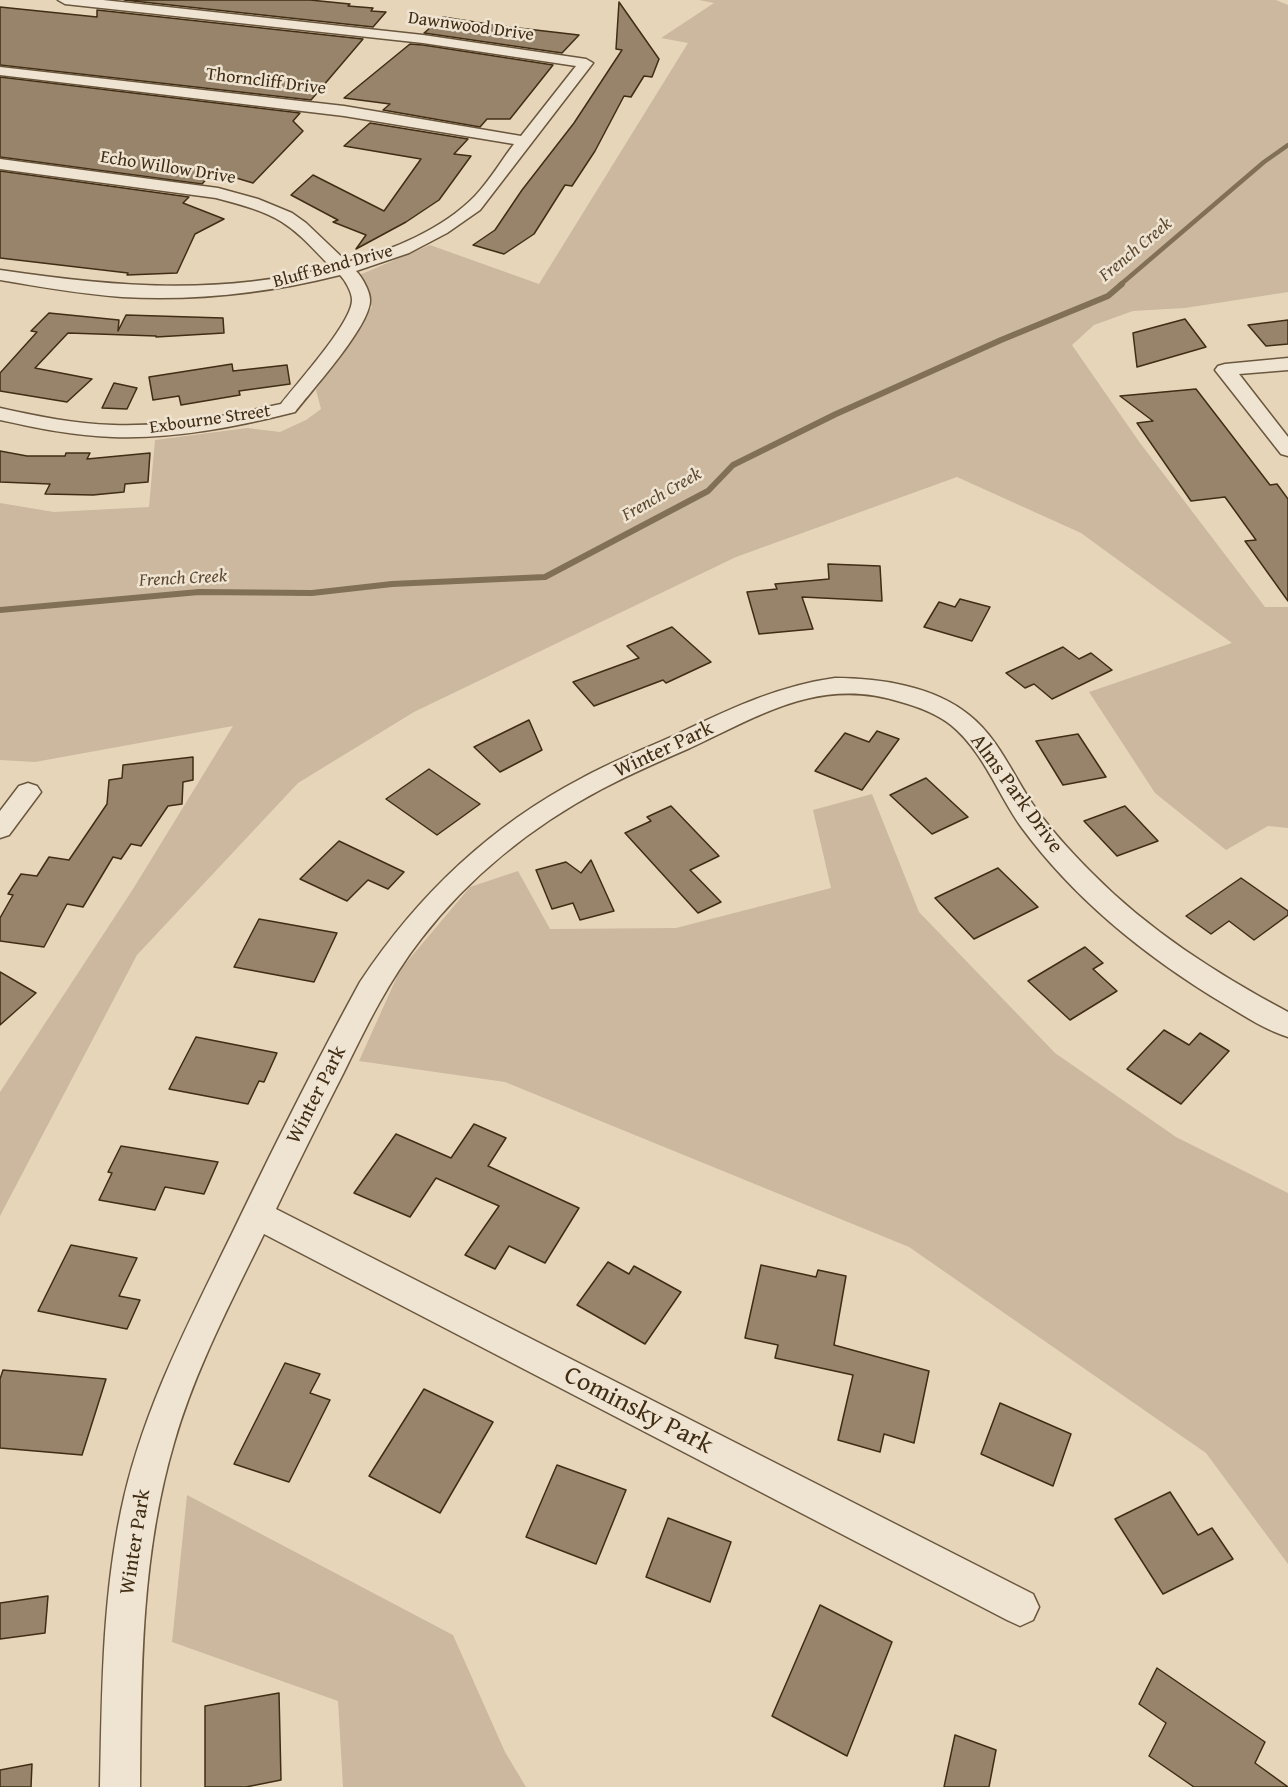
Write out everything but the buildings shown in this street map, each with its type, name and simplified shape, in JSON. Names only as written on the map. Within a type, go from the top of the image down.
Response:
[{"type":"street","name":"Dawnwood Drive","points":[[65,0],[423,39],[586,63]]},
{"type":"street","name":"Bluff Bend Drive","points":[[0,275],[107,290],[171,293],[272,284],[343,268],[399,251],[455,221],[476,205],[586,63]]},
{"type":"street","name":"Thorncliff Drive","points":[[0,71],[334,110],[525,141]]},
{"type":"street","name":"Echo Willow Drive","points":[[0,164],[200,189],[236,197],[286,218],[300,227],[343,268]]},
{"type":"street","name":"Exbourne Street","points":[[0,414],[89,429],[149,430],[192,426],[288,408],[357,317],[361,300],[360,293],[353,278],[343,268]]},
{"type":"street","points":[[1288,364],[1225,370],[1288,450]]},
{"type":"street","name":"Winter Park","points":[[120,1787],[123,1629],[136,1526],[148,1471],[169,1402],[205,1319],[370,990],[401,943],[440,897],[474,864],[516,831],[579,790],[796,690],[831,684],[878,688]]},
{"type":"street","name":"Alms Park Drive","points":[[878,688],[906,695],[947,711],[965,725],[994,758],[1023,808],[1057,853],[1113,910],[1177,960],[1241,1001],[1288,1026]]},
{"type":"street","points":[[0,829],[28,792]]},
{"type":"street","name":"Cominsky Park","points":[[257,1215],[1020,1607]]},
{"type":"shaded area","points":[[699,0],[1276,0],[1288,5],[1288,292],[1185,308],[1133,311],[1094,325],[1072,345],[1140,443],[1265,607],[1288,607],[1288,828],[1268,826],[1226,850],[1155,793],[1089,692],[1232,643],[1081,533],[957,477],[736,557],[414,712],[298,783],[137,955],[0,1216],[0,1092],[133,889],[233,726],[35,762],[0,760],[0,503],[54,512],[149,507],[155,440],[247,428],[280,432],[306,420],[321,409],[316,390],[372,307],[357,276],[430,245],[539,284],[688,43],[661,38],[714,3]]},
{"type":"shaded area","points":[[872,794],[919,912],[1055,1053],[1176,1137],[1288,1193],[1288,1564],[1206,1453],[909,1247],[505,1082],[359,1061],[400,970],[470,887],[518,871],[550,929],[676,928],[831,888],[813,810]]},
{"type":"shaded area","points":[[187,1495],[453,1635],[505,1752],[526,1787],[343,1787],[338,1701],[172,1642]]},
{"type":"waterway","name":"French Creek","points":[[1120,285],[1264,162],[1288,145]]},
{"type":"waterway","name":"French Creek","points":[[0,610],[199,592],[312,593],[392,584],[545,577],[708,491],[733,465],[836,414],[1001,340],[1108,296],[1122,284]]}]
